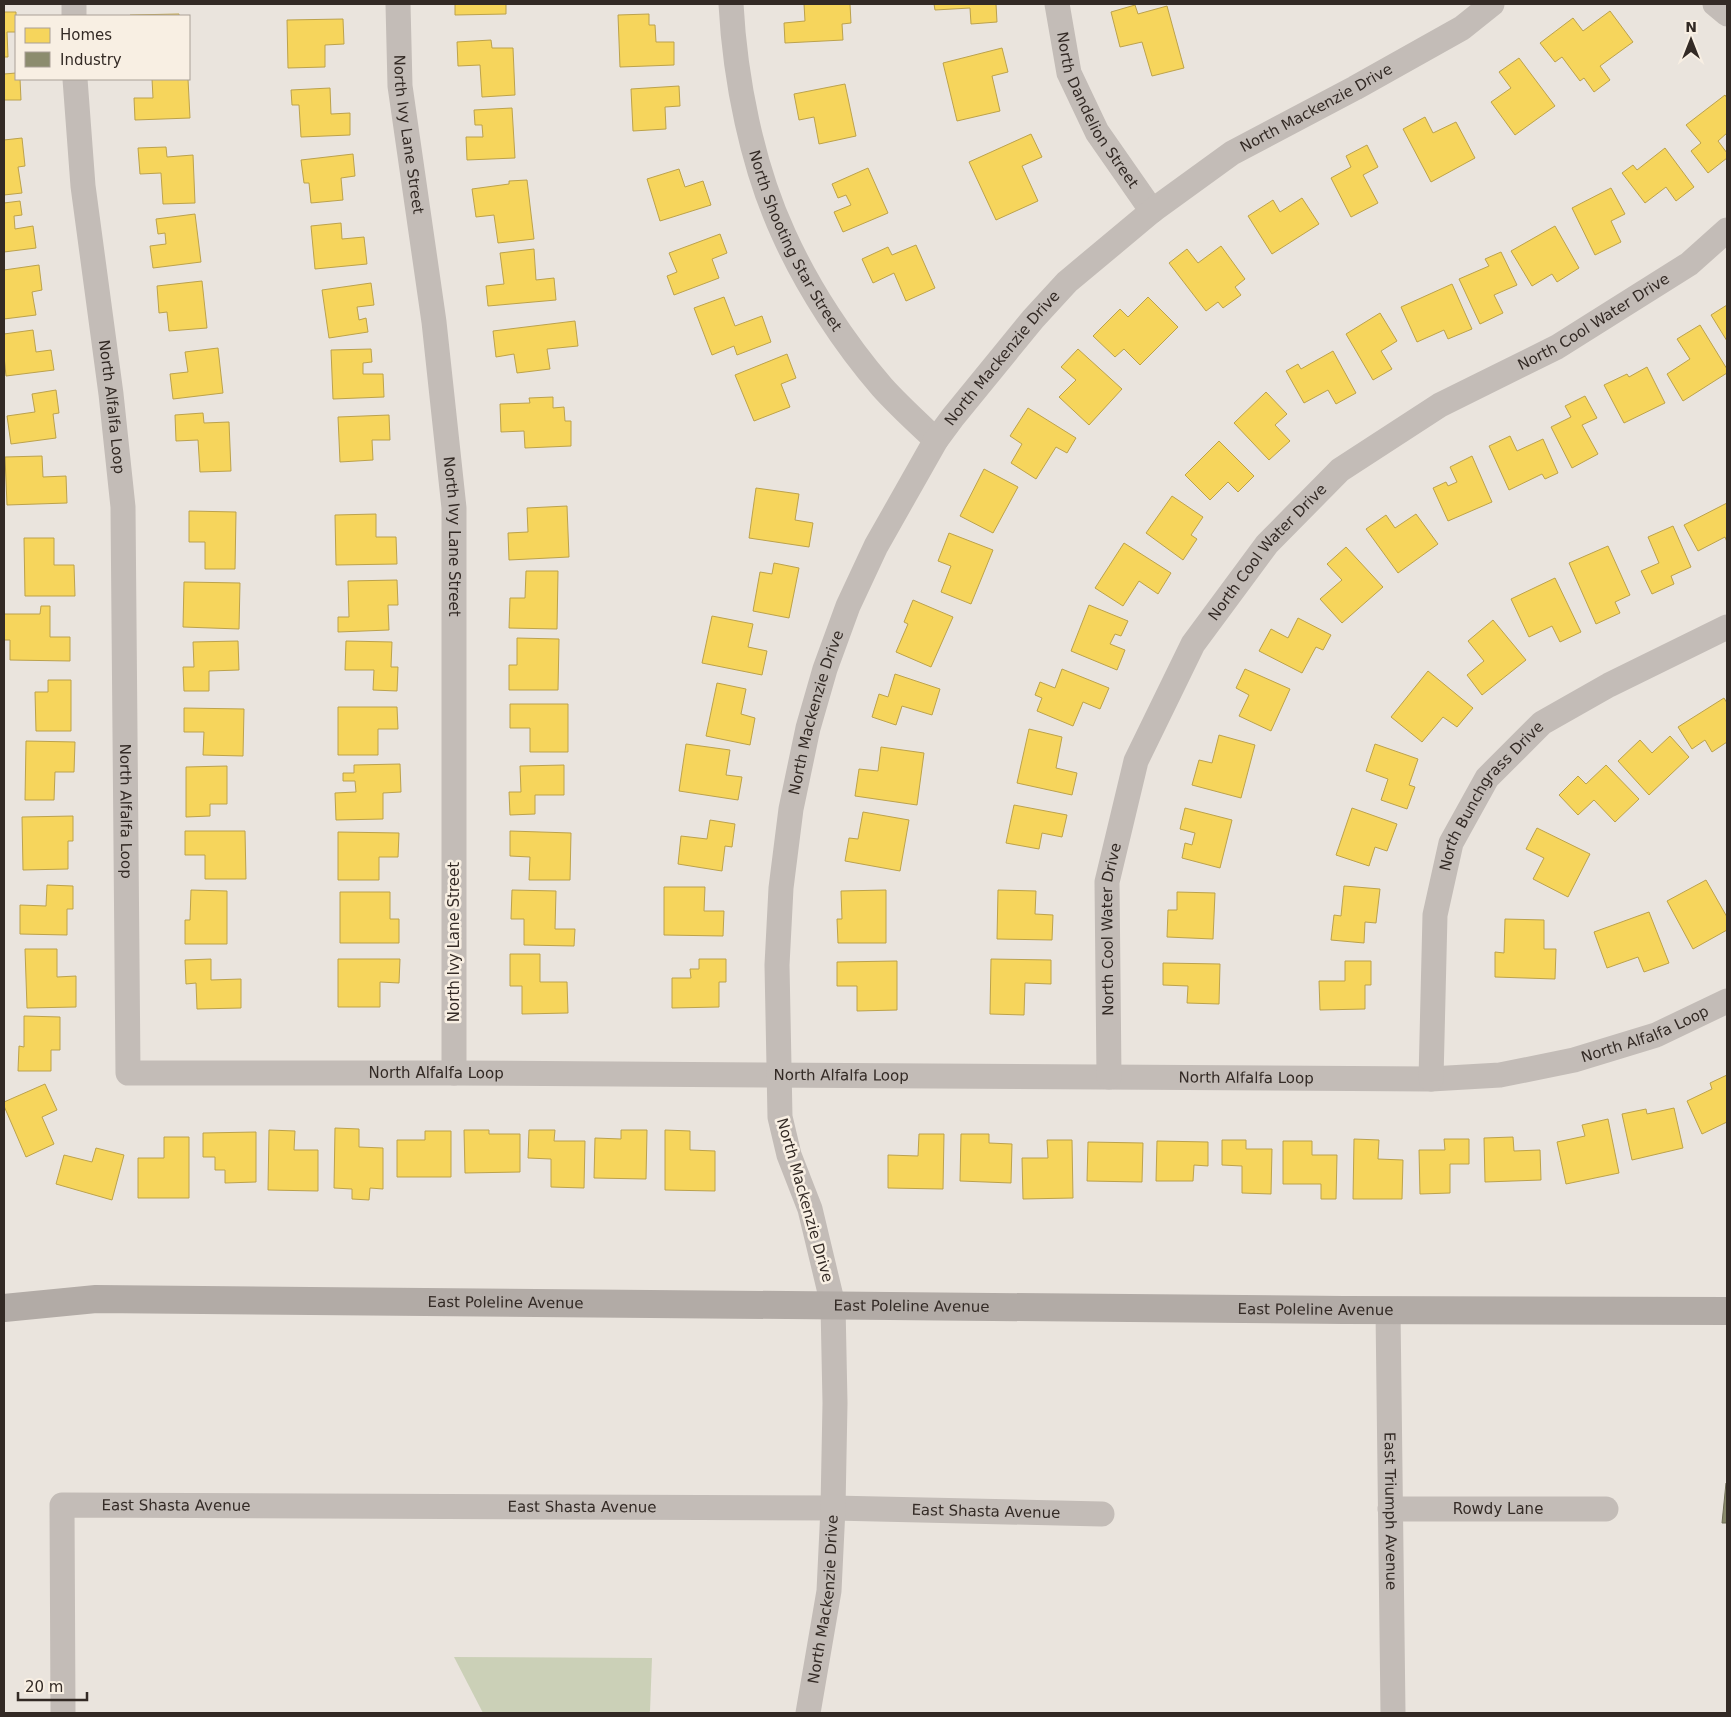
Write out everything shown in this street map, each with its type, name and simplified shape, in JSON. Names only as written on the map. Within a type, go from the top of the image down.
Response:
[{"type":"main road","name":"East Poleline Avenue","points":[[4,1288],[96,1299]]},
{"type":"main road","name":"East Poleline Avenue","points":[[4,1308],[96,1299],[1727,1311]]},
{"type":"street","name":"North Ivy Lane Street","points":[[398,4],[400,86],[433,313],[454,508],[454,1073]]},
{"type":"street","name":"North Shooting Star Street","points":[[731,4],[739,82],[753,145],[766,189],[783,234],[801,268],[854,352],[883,388],[936,440]]},
{"type":"street","name":"North Dandelion Street","points":[[1057,4],[1069,73],[1098,132],[1152,211]]},
{"type":"street","name":"North Mackenzie Drive","points":[[808,1713],[830,1591],[835,1404],[833,1304],[810,1210],[789,1155],[780,1117],[778,965],[781,888],[791,809],[808,728],[825,669],[848,606],[876,546],[936,440],[953,416],[1033,319],[1067,282],[1152,211],[1232,154],[1462,28],[1492,4]]},
{"type":"street","points":[[1716,4],[1727,14]]},
{"type":"street","name":"North Alfalfa Loop","points":[[75,80],[83,186],[111,394],[123,507],[128,1073],[454,1073],[1431,1080],[1500,1075],[1574,1060],[1656,1035],[1727,1001]]},
{"type":"street","name":"North Cool Water Drive","points":[[1109,1077],[1107,882],[1136,761],[1193,644],[1267,544],[1340,470],[1440,405],[1557,347],[1689,264],[1727,230]]},
{"type":"street","name":"North Bunchgrass Drive","points":[[1431,1080],[1435,915],[1451,843],[1487,778],[1542,722],[1609,685],[1727,627]]},
{"type":"street","name":"East Triumph Avenue","points":[[1388,1310],[1393,1713]]},
{"type":"street","name":"East Shasta Avenue","points":[[63,1713],[62,1506],[833,1508],[1102,1514]]},
{"type":"street","name":"Rowdy Lane","points":[[1390,1509],[1606,1508]]},
{"type":"green space","points":[[454,1657],[652,1658],[650,1711],[649,1713],[483,1713]]},
{"type":"building: Homes","points":[[455,4],[506,4],[506,14],[455,15]]},
{"type":"building: Homes","points":[[804,4],[850,4],[851,23],[842,24],[843,40],[785,43],[784,23],[805,21]]},
{"type":"building: Homes","points":[[934,4],[996,4],[997,22],[971,24],[970,8],[935,10]]},
{"type":"building: Homes","points":[[1135,5],[1138,14],[1167,6],[1184,68],[1152,76],[1142,42],[1120,47],[1111,12]]},
{"type":"building: Homes","points":[[1610,11],[1633,42],[1600,66],[1610,80],[1594,92],[1584,78],[1580,81],[1562,57],[1555,62],[1540,43],[1573,18],[1583,31]]},
{"type":"building: Homes","points":[[4,12],[16,12],[15,32],[7,32],[8,57],[4,57]]},
{"type":"building: Homes","points":[[179,14],[179,15],[130,15]]},
{"type":"building: Homes","points":[[649,14],[649,25],[655,25],[656,42],[674,42],[674,65],[620,67],[618,15]]},
{"type":"building: Homes","points":[[343,19],[344,44],[325,45],[325,67],[288,68],[287,20]]},
{"type":"building: Homes","points":[[491,40],[492,48],[513,48],[515,95],[482,97],[480,65],[458,66],[457,42]]},
{"type":"building: Homes","points":[[1002,48],[1008,72],[992,76],[1000,111],[957,121],[943,63]]},
{"type":"building: Homes","points":[[1519,58],[1555,106],[1515,135],[1491,102],[1511,88],[1499,72]]},
{"type":"building: Homes","points":[[15,73],[15,80],[20,80],[21,100],[4,100],[4,74]]},
{"type":"building: Homes","points":[[152,80],[188,80],[190,118],[135,120],[134,98],[153,98]]},
{"type":"building: Homes","points":[[845,84],[856,136],[819,144],[814,117],[799,120],[794,94]]},
{"type":"building: Homes","points":[[679,86],[680,106],[665,107],[666,129],[633,131],[631,89]]},
{"type":"building: Homes","points":[[330,88],[331,114],[350,113],[350,135],[301,137],[299,105],[292,105],[291,90]]},
{"type":"building: Homes","points":[[1725,95],[1727,98],[1727,133],[1718,141],[1727,153],[1727,158],[1708,173],[1691,151],[1701,143],[1686,125]]},
{"type":"building: Homes","points":[[512,108],[515,158],[467,160],[466,137],[483,137],[482,125],[475,125],[474,110]]},
{"type":"building: Homes","points":[[1425,117],[1433,133],[1456,122],[1475,158],[1431,182],[1403,129]]},
{"type":"building: Homes","points":[[1031,134],[1042,157],[1022,166],[1038,201],[996,220],[969,162]]},
{"type":"building: Homes","points":[[22,138],[25,166],[18,167],[22,193],[4,195],[4,140]]},
{"type":"building: Homes","points":[[1367,145],[1378,167],[1363,175],[1378,203],[1351,217],[1331,178],[1351,167],[1346,156]]},
{"type":"building: Homes","points":[[166,147],[167,157],[193,155],[195,203],[163,204],[161,173],[140,174],[138,148]]},
{"type":"building: Homes","points":[[1665,148],[1694,187],[1676,201],[1666,187],[1645,203],[1622,173],[1633,165],[1637,170]]},
{"type":"building: Homes","points":[[353,154],[355,176],[341,178],[343,200],[311,203],[309,183],[304,183],[301,160]]},
{"type":"building: Homes","points":[[868,168],[888,213],[843,232],[834,212],[851,205],[846,195],[838,198],[832,184]]},
{"type":"building: Homes","points":[[679,169],[685,187],[703,181],[711,205],[660,221],[647,179]]},
{"type":"building: Homes","points":[[527,180],[534,239],[498,243],[494,215],[476,217],[472,189],[509,184],[509,181]]},
{"type":"building: Homes","points":[[1611,188],[1625,214],[1611,221],[1621,242],[1595,255],[1572,208]]},
{"type":"building: Homes","points":[[1302,198],[1319,224],[1272,254],[1248,216],[1273,200],[1280,212]]},
{"type":"building: Homes","points":[[20,201],[22,215],[14,216],[15,229],[33,226],[36,248],[4,252],[4,203]]},
{"type":"building: Homes","points":[[195,214],[201,262],[153,268],[150,246],[166,244],[165,233],[158,234],[156,219]]},
{"type":"building: Homes","points":[[341,223],[342,239],[364,237],[367,264],[315,269],[311,226]]},
{"type":"building: Homes","points":[[1555,226],[1579,268],[1557,282],[1552,274],[1532,286],[1511,251]]},
{"type":"building: Homes","points":[[720,234],[727,253],[712,259],[719,278],[674,295],[667,276],[677,272],[669,253]]},
{"type":"building: Homes","points":[[916,245],[935,288],[906,301],[894,273],[873,283],[862,259],[888,247],[892,255]]},
{"type":"building: Homes","points":[[1221,246],[1245,279],[1235,287],[1241,295],[1223,308],[1218,302],[1206,311],[1169,263],[1187,249],[1198,263]]},
{"type":"building: Homes","points":[[534,249],[536,280],[554,278],[556,300],[488,306],[486,286],[504,284],[500,253]]},
{"type":"building: Homes","points":[[1501,252],[1517,285],[1494,295],[1503,313],[1480,324],[1459,279],[1489,266],[1485,259]]},
{"type":"building: Homes","points":[[39,265],[42,290],[32,292],[36,315],[4,319],[4,270]]},
{"type":"building: Homes","points":[[202,281],[207,328],[169,331],[167,312],[159,313],[157,286]]},
{"type":"building: Homes","points":[[371,283],[374,305],[357,307],[359,320],[366,318],[368,332],[329,338],[322,290]]},
{"type":"building: Homes","points":[[1452,284],[1472,329],[1448,339],[1444,330],[1417,342],[1401,307]]},
{"type":"building: Homes","points":[[724,297],[735,326],[762,316],[771,342],[737,355],[734,346],[712,355],[694,308]]},
{"type":"building: Homes","points":[[1148,297],[1178,327],[1140,365],[1124,349],[1115,357],[1093,336],[1120,309],[1128,317]]},
{"type":"building: Homes","points":[[1727,305],[1727,341],[1711,315]]},
{"type":"building: Homes","points":[[1380,313],[1397,341],[1381,351],[1392,369],[1373,380],[1346,334]]},
{"type":"building: Homes","points":[[575,321],[578,346],[547,349],[550,369],[517,373],[514,354],[496,357],[493,331]]},
{"type":"building: Homes","points":[[1700,325],[1727,369],[1727,373],[1683,401],[1667,374],[1690,359],[1677,339]]},
{"type":"building: Homes","points":[[33,330],[36,352],[51,350],[54,370],[6,376],[4,334]]},
{"type":"building: Homes","points":[[218,348],[223,393],[173,399],[170,374],[188,372],[185,352]]},
{"type":"building: Homes","points":[[371,349],[372,362],[363,363],[363,374],[383,374],[384,397],[333,399],[331,350]]},
{"type":"building: Homes","points":[[1078,349],[1122,389],[1089,425],[1059,397],[1076,380],[1061,367]]},
{"type":"building: Homes","points":[[1333,351],[1356,393],[1336,404],[1328,390],[1304,403],[1286,371],[1298,364],[1301,369]]},
{"type":"building: Homes","points":[[787,354],[796,378],[781,384],[790,407],[754,421],[735,375]]},
{"type":"building: Homes","points":[[1647,367],[1665,403],[1624,423],[1604,385],[1627,374],[1629,377]]},
{"type":"building: Homes","points":[[56,390],[59,413],[53,414],[56,438],[11,444],[7,416],[35,412],[32,394]]},
{"type":"building: Homes","points":[[1266,392],[1287,414],[1275,425],[1290,441],[1269,460],[1234,423]]},
{"type":"building: Homes","points":[[1585,396],[1597,418],[1582,425],[1598,454],[1572,468],[1551,427],[1571,417],[1565,406]]},
{"type":"building: Homes","points":[[553,397],[553,408],[564,407],[565,421],[571,421],[571,446],[525,448],[524,431],[501,432],[500,404],[530,403],[529,398]]},
{"type":"building: Homes","points":[[1028,408],[1076,438],[1067,453],[1056,447],[1036,479],[1011,463],[1022,444],[1010,436]]},
{"type":"building: Homes","points":[[203,413],[204,423],[229,422],[231,471],[200,472],[198,440],[176,441],[175,415]]},
{"type":"building: Homes","points":[[389,415],[390,440],[372,440],[373,460],[340,462],[338,417]]},
{"type":"building: Homes","points":[[1510,436],[1517,451],[1543,439],[1558,473],[1545,479],[1542,474],[1509,490],[1489,446]]},
{"type":"building: Homes","points":[[1219,441],[1254,476],[1238,492],[1228,482],[1210,500],[1185,475]]},
{"type":"building: Homes","points":[[42,456],[43,477],[66,476],[67,503],[7,505],[5,457]]},
{"type":"building: Homes","points":[[1472,456],[1492,502],[1448,521],[1433,488],[1446,482],[1448,486],[1457,482],[1450,467]]},
{"type":"building: Homes","points":[[984,469],[1018,487],[993,533],[960,516]]},
{"type":"building: Homes","points":[[756,488],[799,494],[795,520],[813,523],[809,547],[749,538]]},
{"type":"building: Homes","points":[[1172,496],[1203,517],[1191,535],[1197,539],[1183,560],[1146,533]]},
{"type":"building: Homes","points":[[1727,503],[1727,542],[1725,537],[1698,551],[1684,525]]},
{"type":"building: Homes","points":[[567,506],[569,557],[509,560],[508,533],[528,532],[527,508]]},
{"type":"building: Homes","points":[[189,511],[236,512],[235,569],[205,569],[205,542],[189,542]]},
{"type":"building: Homes","points":[[376,514],[376,537],[396,537],[397,564],[336,565],[335,515]]},
{"type":"building: Homes","points":[[1416,514],[1438,544],[1398,573],[1366,529],[1386,515],[1395,528]]},
{"type":"building: Homes","points":[[1673,526],[1691,567],[1671,576],[1674,584],[1652,594],[1641,571],[1659,563],[1648,537]]},
{"type":"building: Homes","points":[[949,533],[993,550],[971,604],[941,592],[951,566],[938,561]]},
{"type":"building: Homes","points":[[24,538],[54,538],[54,565],[74,565],[75,596],[25,596]]},
{"type":"building: Homes","points":[[1124,543],[1171,573],[1158,594],[1139,581],[1123,606],[1095,588]]},
{"type":"building: Homes","points":[[1608,546],[1630,595],[1615,602],[1620,613],[1596,624],[1569,563]]},
{"type":"building: Homes","points":[[1346,547],[1383,587],[1342,623],[1320,599],[1342,580],[1327,564]]},
{"type":"building: Homes","points":[[774,563],[799,568],[789,618],[753,611],[760,572],[772,574]]},
{"type":"building: Homes","points":[[526,571],[558,571],[557,629],[509,628],[510,598],[525,598]]},
{"type":"building: Homes","points":[[1555,578],[1581,632],[1560,642],[1552,626],[1529,637],[1511,599]]},
{"type":"building: Homes","points":[[397,580],[398,605],[388,605],[389,630],[338,632],[338,617],[349,617],[348,581]]},
{"type":"building: Homes","points":[[184,582],[240,583],[239,629],[183,627]]},
{"type":"building: Homes","points":[[913,600],[953,617],[931,667],[896,652],[908,624],[904,622]]},
{"type":"building: Homes","points":[[1089,605],[1128,621],[1121,636],[1115,634],[1110,644],[1125,650],[1117,670],[1071,651]]},
{"type":"building: Homes","points":[[41,606],[50,606],[50,637],[70,637],[70,661],[10,660],[10,640],[4,640],[4,614],[40,614]]},
{"type":"building: Homes","points":[[712,616],[753,624],[748,647],[767,651],[762,675],[702,663]]},
{"type":"building: Homes","points":[[1298,618],[1331,635],[1323,650],[1316,647],[1302,673],[1259,651],[1271,629],[1288,638]]},
{"type":"building: Homes","points":[[1493,620],[1526,660],[1482,695],[1467,675],[1484,661],[1468,641]]},
{"type":"building: Homes","points":[[517,638],[559,639],[558,690],[509,690],[509,665],[517,665]]},
{"type":"building: Homes","points":[[238,641],[239,670],[209,671],[209,691],[184,691],[183,667],[194,667],[193,642]]},
{"type":"building: Homes","points":[[346,641],[392,642],[391,667],[398,667],[397,691],[373,690],[374,670],[345,670]]},
{"type":"building: Homes","points":[[1062,669],[1109,688],[1100,709],[1083,702],[1073,726],[1037,711],[1042,698],[1035,695],[1040,682],[1055,688]]},
{"type":"building: Homes","points":[[1245,669],[1290,689],[1271,731],[1239,716],[1249,695],[1236,688]]},
{"type":"building: Homes","points":[[1428,671],[1473,708],[1457,727],[1443,717],[1422,742],[1391,717]]},
{"type":"building: Homes","points":[[895,674],[940,689],[932,715],[902,706],[896,725],[872,717],[879,694],[888,697]]},
{"type":"building: Homes","points":[[48,680],[71,680],[71,731],[36,731],[35,692],[48,692]]},
{"type":"building: Homes","points":[[717,683],[746,689],[741,714],[755,718],[750,745],[706,736]]},
{"type":"building: Homes","points":[[1724,698],[1727,703],[1727,742],[1712,752],[1705,740],[1692,749],[1678,727]]},
{"type":"building: Homes","points":[[510,704],[568,704],[568,752],[530,752],[530,728],[510,728]]},
{"type":"building: Homes","points":[[338,707],[397,707],[398,729],[378,729],[378,755],[338,755]]},
{"type":"building: Homes","points":[[184,708],[244,709],[243,756],[203,755],[204,732],[184,732]]},
{"type":"building: Homes","points":[[1029,729],[1062,737],[1056,768],[1077,773],[1072,795],[1017,783]]},
{"type":"building: Homes","points":[[1219,735],[1255,745],[1241,798],[1192,785],[1199,760],[1212,763]]},
{"type":"building: Homes","points":[[1670,736],[1689,757],[1649,795],[1618,761],[1640,740],[1652,753]]},
{"type":"building: Homes","points":[[26,741],[75,742],[74,772],[55,772],[54,800],[25,800]]},
{"type":"building: Homes","points":[[686,744],[730,750],[726,775],[742,777],[738,800],[679,791]]},
{"type":"building: Homes","points":[[1375,744],[1418,759],[1409,785],[1415,787],[1407,809],[1381,800],[1388,779],[1366,771]]},
{"type":"building: Homes","points":[[881,747],[924,753],[917,805],[855,796],[859,769],[878,771]]},
{"type":"building: Homes","points":[[400,764],[401,792],[383,793],[383,819],[336,820],[335,793],[356,792],[355,781],[343,781],[343,773],[354,773],[354,765]]},
{"type":"building: Homes","points":[[564,765],[564,795],[535,795],[535,814],[510,815],[509,792],[521,792],[520,766]]},
{"type":"building: Homes","points":[[1606,765],[1639,799],[1615,822],[1594,800],[1578,815],[1559,795],[1578,776],[1586,784]]},
{"type":"building: Homes","points":[[227,766],[227,804],[210,804],[210,816],[186,817],[186,767]]},
{"type":"building: Homes","points":[[1014,805],[1067,815],[1062,837],[1042,833],[1039,849],[1006,843]]},
{"type":"building: Homes","points":[[1185,808],[1232,820],[1220,868],[1182,858],[1185,843],[1192,845],[1195,833],[1180,829]]},
{"type":"building: Homes","points":[[1352,808],[1397,824],[1387,851],[1375,847],[1369,866],[1336,855]]},
{"type":"building: Homes","points":[[863,812],[909,820],[900,871],[845,861],[849,838],[858,839]]},
{"type":"building: Homes","points":[[73,816],[73,841],[68,841],[68,869],[23,870],[22,817]]},
{"type":"building: Homes","points":[[710,820],[735,824],[732,847],[725,846],[722,871],[678,864],[681,836],[707,839]]},
{"type":"building: Homes","points":[[1537,828],[1590,854],[1568,897],[1533,879],[1544,858],[1526,849]]},
{"type":"building: Homes","points":[[185,831],[245,831],[246,879],[205,879],[205,855],[185,855]]},
{"type":"building: Homes","points":[[510,831],[571,833],[570,880],[529,880],[530,857],[510,856]]},
{"type":"building: Homes","points":[[338,832],[399,833],[398,857],[379,857],[379,880],[338,880]]},
{"type":"building: Homes","points":[[1706,880],[1727,917],[1727,930],[1693,949],[1667,901]]},
{"type":"building: Homes","points":[[47,885],[73,886],[73,909],[67,909],[67,935],[20,934],[20,905],[46,906]]},
{"type":"building: Homes","points":[[1344,886],[1380,889],[1376,923],[1365,922],[1364,943],[1331,940],[1334,915],[1341,916]]},
{"type":"building: Homes","points":[[664,887],[705,887],[704,911],[724,911],[723,936],[664,935]]},
{"type":"building: Homes","points":[[191,890],[227,891],[227,944],[185,944],[185,920],[190,920]]},
{"type":"building: Homes","points":[[512,890],[556,891],[555,929],[575,929],[574,946],[524,945],[524,919],[511,919]]},
{"type":"building: Homes","points":[[886,890],[886,943],[838,943],[837,919],[842,919],[841,891]]},
{"type":"building: Homes","points":[[998,890],[1036,891],[1035,914],[1053,915],[1052,940],[997,939]]},
{"type":"building: Homes","points":[[340,892],[390,892],[390,919],[399,919],[399,943],[340,943]]},
{"type":"building: Homes","points":[[1177,892],[1215,893],[1213,939],[1167,937],[1168,910],[1177,910]]},
{"type":"building: Homes","points":[[1649,912],[1669,963],[1644,972],[1638,957],[1607,968],[1594,932]]},
{"type":"building: Homes","points":[[1505,919],[1544,920],[1544,949],[1556,949],[1555,979],[1495,977],[1495,952],[1504,953]]},
{"type":"building: Homes","points":[[25,949],[57,949],[57,977],[76,976],[76,1007],[27,1008]]},
{"type":"building: Homes","points":[[510,954],[540,954],[540,982],[567,982],[568,1013],[522,1014],[522,986],[510,986]]},
{"type":"building: Homes","points":[[211,959],[211,980],[241,979],[241,1008],[197,1009],[196,983],[186,984],[185,960]]},
{"type":"building: Homes","points":[[338,959],[400,959],[399,983],[380,982],[380,1007],[338,1007]]},
{"type":"building: Homes","points":[[699,959],[726,959],[726,982],[719,982],[719,1007],[672,1008],[672,978],[691,978],[690,969],[699,969]]},
{"type":"building: Homes","points":[[991,959],[1051,960],[1051,984],[1025,983],[1024,1015],[990,1014]]},
{"type":"building: Homes","points":[[897,961],[897,1010],[857,1011],[857,986],[837,986],[837,962]]},
{"type":"building: Homes","points":[[1345,961],[1371,961],[1371,985],[1365,985],[1365,1009],[1320,1010],[1319,981],[1345,981]]},
{"type":"building: Homes","points":[[1163,963],[1220,964],[1219,1004],[1187,1003],[1188,986],[1163,985]]},
{"type":"building: Homes","points":[[24,1016],[60,1017],[60,1050],[51,1050],[51,1071],[18,1071],[19,1046],[24,1047]]},
{"type":"building: Homes","points":[[1727,1075],[1727,1122],[1702,1134],[1687,1101],[1712,1089],[1710,1083]]},
{"type":"building: Homes","points":[[45,1084],[57,1110],[42,1117],[54,1144],[26,1157],[4,1102]]},
{"type":"building: Homes","points":[[1674,1108],[1683,1148],[1632,1160],[1622,1114],[1646,1109],[1647,1114]]},
{"type":"building: Homes","points":[[1608,1119],[1619,1173],[1566,1184],[1557,1142],[1585,1136],[1582,1125]]},
{"type":"building: Homes","points":[[335,1128],[359,1129],[359,1147],[383,1148],[383,1189],[370,1188],[369,1200],[352,1199],[352,1189],[334,1188]]},
{"type":"building: Homes","points":[[269,1130],[295,1131],[294,1150],[318,1150],[318,1191],[268,1190]]},
{"type":"building: Homes","points":[[464,1130],[489,1130],[489,1134],[520,1134],[520,1172],[465,1173]]},
{"type":"building: Homes","points":[[529,1130],[555,1130],[554,1141],[585,1141],[584,1188],[551,1187],[551,1159],[528,1158]]},
{"type":"building: Homes","points":[[621,1130],[647,1130],[646,1179],[594,1178],[595,1138],[621,1139]]},
{"type":"building: Homes","points":[[665,1130],[690,1131],[690,1150],[715,1151],[715,1191],[665,1190]]},
{"type":"building: Homes","points":[[425,1131],[451,1131],[451,1177],[397,1177],[397,1140],[425,1140]]},
{"type":"building: Homes","points":[[256,1132],[256,1182],[225,1183],[225,1170],[215,1170],[215,1157],[203,1157],[203,1133]]},
{"type":"building: Homes","points":[[919,1134],[944,1134],[943,1189],[888,1188],[888,1155],[918,1156]]},
{"type":"building: Homes","points":[[961,1134],[989,1134],[989,1143],[1012,1144],[1011,1183],[960,1181]]},
{"type":"building: Homes","points":[[164,1137],[189,1137],[189,1198],[138,1198],[138,1158],[164,1158]]},
{"type":"building: Homes","points":[[1513,1137],[1514,1151],[1540,1150],[1541,1180],[1485,1182],[1484,1138]]},
{"type":"building: Homes","points":[[1354,1139],[1379,1140],[1378,1159],[1403,1160],[1402,1199],[1353,1199]]},
{"type":"building: Homes","points":[[1444,1139],[1469,1139],[1469,1164],[1450,1164],[1450,1193],[1420,1194],[1419,1150],[1445,1150]]},
{"type":"building: Homes","points":[[1047,1140],[1072,1140],[1073,1198],[1023,1199],[1022,1158],[1048,1158]]},
{"type":"building: Homes","points":[[1222,1140],[1246,1140],[1246,1149],[1272,1149],[1271,1194],[1242,1193],[1242,1166],[1222,1165]]},
{"type":"building: Homes","points":[[1157,1141],[1208,1142],[1208,1166],[1194,1165],[1193,1181],[1156,1181]]},
{"type":"building: Homes","points":[[1283,1141],[1312,1141],[1312,1155],[1337,1155],[1336,1199],[1321,1199],[1321,1184],[1283,1184]]},
{"type":"building: Homes","points":[[1088,1142],[1143,1143],[1142,1182],[1087,1181]]},
{"type":"building: Homes","points":[[96,1148],[124,1155],[112,1200],[56,1184],[64,1155],[92,1162]]},
{"type":"building: Industry","points":[[1726,1483],[1727,1523],[1722,1523]]}]
